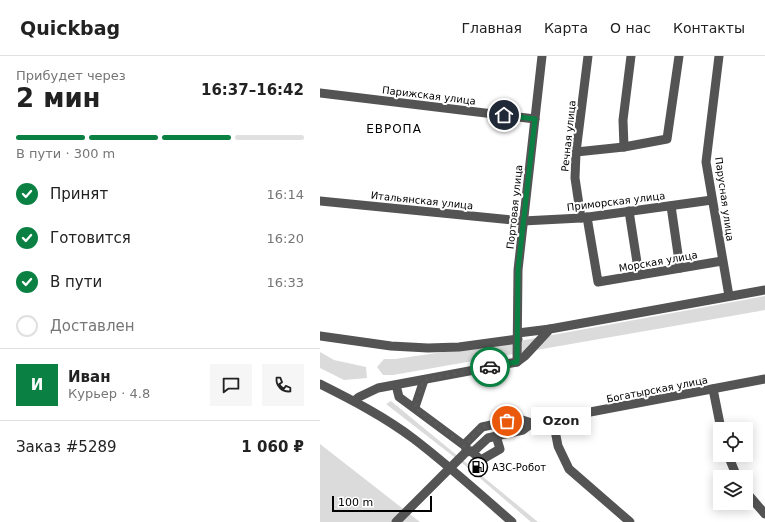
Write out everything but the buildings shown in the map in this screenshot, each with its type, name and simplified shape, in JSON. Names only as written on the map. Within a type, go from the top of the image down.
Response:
[{"type":"street","name":"Портовая улица","points":[[517,362],[518,270],[542,56]]},
{"type":"street","name":"Речная улица","points":[[588,56],[576,152],[575,178],[598,282]]},
{"type":"street","points":[[624,147],[623,120],[631,56]]},
{"type":"street","points":[[576,152],[624,147],[667,139],[679,56]]},
{"type":"street","name":"Парусная улица","points":[[719,56],[706,162],[729,296]]},
{"type":"street","name":"Парижская улица","points":[[320,94],[535,119]]},
{"type":"street","name":"Приморская улица","points":[[523,221],[584,218],[712,200]]},
{"type":"street","name":"Итальянская улица","points":[[320,201],[523,221]]},
{"type":"street","points":[[671,206],[680,268]]},
{"type":"street","points":[[629,211],[639,275]]},
{"type":"street","name":"Морская улица","points":[[598,282],[722,261]]},
{"type":"street","points":[[320,336],[391,346],[428,348],[459,347],[765,290]]},
{"type":"street","points":[[354,401],[378,388],[517,362],[525,356],[550,329]]},
{"type":"street","points":[[415,407],[424,380]]},
{"type":"street","name":"Богатырская улица","points":[[532,423],[765,380]]},
{"type":"street","points":[[320,384],[354,401],[414,438],[512,522]]},
{"type":"street","points":[[396,385],[399,396],[481,460],[500,449],[496,436]]},
{"type":"street","points":[[713,389],[720,422]]},
{"type":"street","points":[[396,522],[467,450],[482,427],[519,419],[532,423]]},
{"type":"street","points":[[553,420],[558,446],[569,469],[630,522]]},
{"type":"street","points":[[467,450],[474,451],[488,438],[523,430],[532,423]]},
{"type":"street","points":[[753,500],[765,514]]},
{"type":"shaded area","points":[[765,296],[765,310],[393,375],[383,375],[377,367],[384,359],[395,359],[514,342]]},
{"type":"shaded area","points":[[320,352],[334,360],[366,367],[367,378],[344,380],[320,368]]},
{"type":"shaded area","points":[[391,401],[538,522],[531,522],[467,467],[386,404]]},
{"type":"shaded area","points":[[320,444],[420,522],[320,522]]},
{"type":"way so far","points":[[490,367],[424,380],[415,407],[464,446],[482,427],[507,421]]},
{"type":"place","name":"Ozon","points":[[507,421]]},
{"type":"place","name":"АЗС-Робот","points":[[478,467]]},
{"type":"district","name":"ЕВРОПА","points":[[394,129]]},
{"type":"route","points":[[490,367],[517,362],[518,270],[535,119],[504,115]]}]
